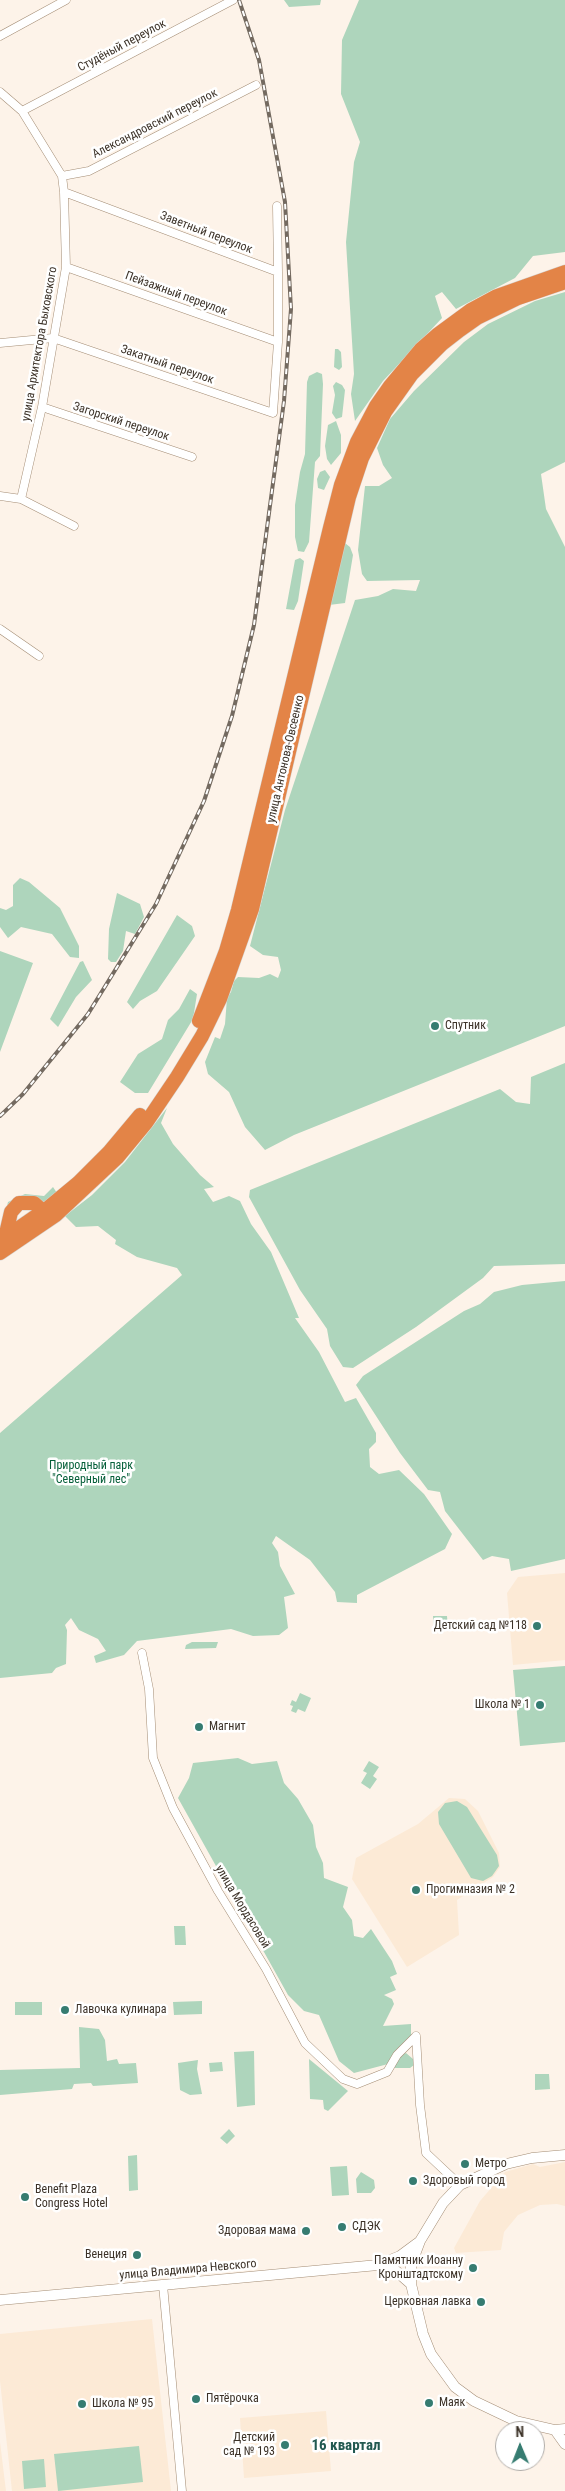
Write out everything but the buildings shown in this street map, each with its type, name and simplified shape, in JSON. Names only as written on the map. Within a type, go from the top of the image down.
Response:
[{"type":"highway","name":"улица Антонова-Овсеенко","points":[[3,1240],[43,1218],[78,1182],[137,1118],[194,1033],[210,996],[238,910],[341,484],[357,442],[376,406],[421,349],[471,310],[498,296],[565,272]]},
{"type":"highway","name":"улица Антонова-Овсеенко","points":[[0,1253],[117,1158],[146,1122],[202,1036],[220,999],[252,909],[349,497],[362,458],[385,412],[412,374],[460,330],[477,318],[518,298],[565,282]]},
{"type":"highway","points":[[3,1240],[10,1212],[16,1204],[30,1202],[43,1218]]},
{"type":"street","points":[[0,36],[66,0]]},
{"type":"street","name":"Студёный переулок","points":[[22,111],[233,0]]},
{"type":"street","name":"Александровский переулок","points":[[62,176],[89,171],[256,85]]},
{"type":"street","name":"улица Архитектора Быховского","points":[[0,92],[22,111],[62,176],[64,192],[66,267],[42,407],[21,499]]},
{"type":"street","name":"Заветный переулок","points":[[64,192],[278,272]]},
{"type":"street","points":[[277,206],[278,342]]},
{"type":"street","name":"Пейзажный переулок","points":[[66,267],[278,342]]},
{"type":"street","points":[[0,343],[53,338]]},
{"type":"street","name":"Закатный переулок","points":[[53,338],[273,414],[278,342]]},
{"type":"street","name":"Загорский переулок","points":[[42,407],[192,457]]},
{"type":"street","points":[[0,496],[21,499],[74,526]]},
{"type":"street","points":[[0,629],[39,656]]},
{"type":"street","name":"улица Мордасовой","points":[[142,1653],[149,1689],[153,1758],[173,1808],[305,2042],[344,2079],[357,2084],[387,2072],[397,2055],[416,2036],[416,2054]]},
{"type":"street","points":[[406,2047],[416,2054],[426,2153],[460,2185]]},
{"type":"street","name":"улица Владимира Невского","points":[[560,2430],[516,2421],[493,2411],[455,2387],[431,2354],[422,2334],[411,2284],[411,2265],[420,2241],[443,2203],[460,2185],[506,2164],[532,2158],[565,2155]]},
{"type":"street","name":"улица Владимира Невского","points":[[0,2300],[378,2265],[400,2256],[420,2241]]},
{"type":"street","name":"улица Владимира Невского","points":[[378,2265],[395,2270],[411,2284]]},
{"type":"street","points":[[163,2285],[182,2491]]},
{"type":"street","points":[[560,2430],[565,2444]]},
{"type":"shaded area","name":"Детский сад №118","points":[[565,1573],[565,1660],[513,1665],[507,1593],[518,1577]]},
{"type":"shaded area","name":"Прогимназия № 2","points":[[449,1798],[465,1799],[478,1811],[499,1853],[500,1867],[493,1877],[457,1900],[459,1935],[407,1967],[352,1879],[356,1858],[418,1824]]},
{"type":"shaded area","points":[[565,2162],[565,2206],[557,2204],[540,2205],[518,2215],[504,2232],[501,2250],[456,2253],[454,2248],[480,2201],[505,2172],[533,2164],[540,2167]]},
{"type":"shaded area","name":"Школа № 95","points":[[152,2319],[171,2491],[12,2491],[0,2381],[0,2334]]},
{"type":"shaded area","name":"Детский сад № 193","points":[[326,2411],[331,2471],[244,2478],[240,2418]]},
{"type":"shaded area","points":[[0,2442],[6,2491],[0,2491]]},
{"type":"green space","points":[[284,0],[321,0],[320,5],[289,7]]},
{"type":"green space","points":[[359,0],[565,0],[565,252],[533,256],[515,278],[456,309],[442,292],[435,296],[442,318],[383,381],[355,421],[351,394],[354,374],[346,242],[354,162],[360,142],[341,94],[342,40]]},
{"type":"green space","points":[[565,292],[565,462],[541,474],[546,509],[565,547],[565,1026],[294,1135],[265,1150],[245,1127],[229,1092],[208,1074],[205,1062],[215,1037],[220,1039],[225,1024],[227,998],[234,981],[238,977],[259,978],[270,974],[278,978],[281,970],[278,957],[263,955],[250,946],[285,810],[355,600],[378,596],[393,589],[416,591],[420,580],[367,581],[362,574],[358,550],[365,486],[379,486],[392,478],[383,465],[377,448],[390,419],[414,391],[464,342],[488,324],[535,301]]},
{"type":"green space","points":[[335,349],[341,352],[342,367],[339,370],[334,367]]},
{"type":"green space","points":[[317,372],[322,374],[323,384],[320,456],[315,462],[309,542],[304,552],[298,551],[295,537],[295,505],[305,454],[307,382],[309,376]]},
{"type":"green space","points":[[336,382],[342,385],[345,390],[342,417],[336,419],[332,413],[335,395],[333,386]]},
{"type":"green space","points":[[336,421],[341,435],[341,453],[331,465],[327,459],[325,446],[328,425]]},
{"type":"green space","points":[[325,470],[330,477],[324,490],[318,488],[317,479],[320,472]]},
{"type":"green space","points":[[341,540],[350,547],[353,555],[345,603],[329,605]]},
{"type":"green space","points":[[300,558],[304,561],[298,601],[294,610],[286,609],[295,560]]},
{"type":"green space","points":[[20,878],[29,882],[60,908],[79,946],[79,958],[70,957],[52,934],[21,927],[8,938],[0,927],[0,908],[6,910],[13,906],[13,885]]},
{"type":"green space","points":[[117,893],[140,904],[144,917],[135,934],[126,931],[123,951],[116,962],[111,962],[108,959],[109,929]]},
{"type":"green space","points":[[177,915],[192,926],[195,936],[157,991],[140,1001],[133,1009],[127,1002]]},
{"type":"green space","points":[[0,951],[33,963],[0,1052]]},
{"type":"green space","points":[[83,961],[92,980],[76,997],[58,1027],[50,1019],[80,962]]},
{"type":"green space","points":[[190,989],[197,994],[193,1019],[148,1093],[135,1093],[120,1082],[138,1054],[162,1039],[168,1020],[179,1009]]},
{"type":"green space","points":[[565,1063],[565,1264],[494,1266],[483,1278],[416,1327],[353,1368],[343,1367],[330,1346],[327,1329],[300,1290],[249,1197],[250,1190],[500,1089],[516,1102],[530,1104],[531,1077]]},
{"type":"green space","name":"Природный парк \"Северный лес\"","points":[[167,1108],[161,1123],[173,1144],[200,1175],[214,1187],[204,1189],[213,1202],[229,1196],[240,1201],[251,1224],[271,1252],[299,1318],[295,1318],[319,1352],[345,1402],[356,1398],[376,1433],[376,1442],[369,1449],[370,1467],[379,1474],[399,1470],[424,1494],[452,1534],[445,1549],[357,1595],[357,1603],[337,1602],[335,1592],[310,1560],[276,1536],[272,1543],[278,1552],[280,1566],[295,1594],[284,1597],[288,1628],[279,1635],[253,1636],[231,1629],[137,1641],[124,1655],[96,1663],[94,1656],[106,1651],[98,1639],[79,1630],[71,1618],[65,1625],[67,1630],[66,1664],[56,1668],[52,1673],[0,1678],[0,1433],[182,1275],[177,1268],[137,1257],[115,1244],[116,1240],[98,1226],[76,1227],[65,1216],[92,1195],[125,1162]]},
{"type":"green space","points":[[53,1187],[57,1193],[43,1205],[29,1197],[0,1233],[8,1202],[25,1194],[44,1196]]},
{"type":"green space","points":[[565,1281],[565,1559],[511,1571],[509,1559],[492,1556],[483,1560],[445,1511],[440,1492],[428,1490],[400,1453],[356,1385],[363,1376],[464,1311],[480,1304],[494,1292],[522,1285]]},
{"type":"green space","points":[[433,1616],[447,1616],[448,1629],[434,1630]]},
{"type":"green space","points":[[192,1642],[218,1642],[216,1648],[185,1649],[186,1645]]},
{"type":"green space","name":"Школа № 1","points":[[565,1666],[565,1742],[520,1746],[513,1670]]},
{"type":"green space","points":[[300,1693],[311,1698],[305,1712],[298,1709],[296,1713],[291,1711],[293,1706],[290,1705],[292,1700],[296,1702]]},
{"type":"green space","points":[[238,1758],[252,1764],[277,1761],[284,1783],[298,1799],[313,1825],[316,1847],[323,1863],[324,1878],[348,1887],[343,1907],[352,1920],[354,1936],[363,1938],[371,1929],[392,1961],[397,1974],[390,1977],[396,1990],[384,1995],[392,1999],[394,2004],[383,2026],[411,2024],[411,2037],[388,2064],[354,2073],[339,2061],[319,2015],[304,2011],[288,1995],[178,1798],[189,1778],[193,1763]]},
{"type":"green space","points":[[369,1761],[379,1767],[373,1776],[377,1779],[370,1789],[361,1783],[367,1773],[363,1771]]},
{"type":"green space","points":[[457,1801],[467,1807],[497,1855],[499,1866],[492,1876],[483,1881],[471,1878],[439,1824],[438,1812],[445,1803]]},
{"type":"green space","points":[[174,1926],[185,1926],[186,1945],[175,1945]]},
{"type":"green space","points":[[202,2001],[202,2014],[174,2015],[173,2002]]},
{"type":"green space","points":[[15,2002],[42,2002],[42,2015],[15,2015]]},
{"type":"green space","points":[[79,2027],[99,2029],[105,2040],[107,2061],[117,2059],[119,2064],[136,2063],[138,2083],[93,2086],[91,2083],[74,2084],[72,2089],[0,2095],[0,2070],[80,2068]]},
{"type":"green space","points":[[254,2051],[255,2105],[237,2107],[234,2052]]},
{"type":"green space","points":[[406,2053],[413,2059],[414,2065],[410,2068],[395,2068],[395,2062],[401,2055]]},
{"type":"green space","points":[[309,2059],[348,2091],[328,2111],[324,2109],[323,2100],[310,2099]]},
{"type":"green space","points":[[198,2060],[197,2069],[202,2094],[190,2095],[180,2090],[178,2063]]},
{"type":"green space","points":[[222,2062],[223,2071],[210,2072],[209,2063]]},
{"type":"green space","points":[[535,2074],[549,2074],[550,2089],[535,2090]]},
{"type":"green space","points":[[229,2129],[235,2136],[227,2144],[220,2138]]},
{"type":"green space","points":[[137,2155],[138,2190],[129,2191],[128,2156]]},
{"type":"green space","points":[[347,2166],[349,2195],[332,2196],[330,2167]]},
{"type":"green space","points":[[361,2172],[374,2180],[375,2188],[371,2193],[357,2193],[356,2179]]},
{"type":"green space","points":[[139,2446],[143,2482],[58,2491],[54,2454]]},
{"type":"green space","points":[[44,2459],[46,2487],[24,2489],[22,2461]]},
{"type":"railway","points":[[0,1116],[23,1094],[88,1014],[156,904],[204,801],[232,716],[254,625],[284,401],[291,309],[285,202],[259,60],[239,0]]},
{"type":"place","name":"Спутник","points":[[435,1026]]},
{"type":"place","name":"Детский сад №118","points":[[537,1626]]},
{"type":"place","name":"Школа № 1","points":[[540,1705]]},
{"type":"place","name":"Магнит","points":[[199,1727]]},
{"type":"place","name":"Прогимназия № 2","points":[[416,1890]]},
{"type":"place","name":"Лавочка кулинара","points":[[65,2010]]},
{"type":"place","name":"Метро","points":[[465,2164]]},
{"type":"place","name":"Здоровый город","points":[[413,2181]]},
{"type":"place","name":"Benefit Plaza Congress Hotel","points":[[25,2197]]},
{"type":"place","name":"СДЭК","points":[[342,2227]]},
{"type":"place","name":"Здоровая мама","points":[[306,2231]]},
{"type":"place","name":"Венеция","points":[[137,2255]]},
{"type":"place","name":"Памятник Иоанну Кронштадтскому","points":[[473,2268]]},
{"type":"place","name":"Церковная лавка","points":[[481,2302]]},
{"type":"place","name":"Пятёрочка","points":[[196,2399]]},
{"type":"place","name":"Маяк","points":[[429,2403]]},
{"type":"place","name":"Школа № 95","points":[[82,2404]]},
{"type":"place","name":"Детский сад № 193","points":[[285,2445]]},
{"type":"district","name":"16 квартал","points":[[346,2446]]}]
